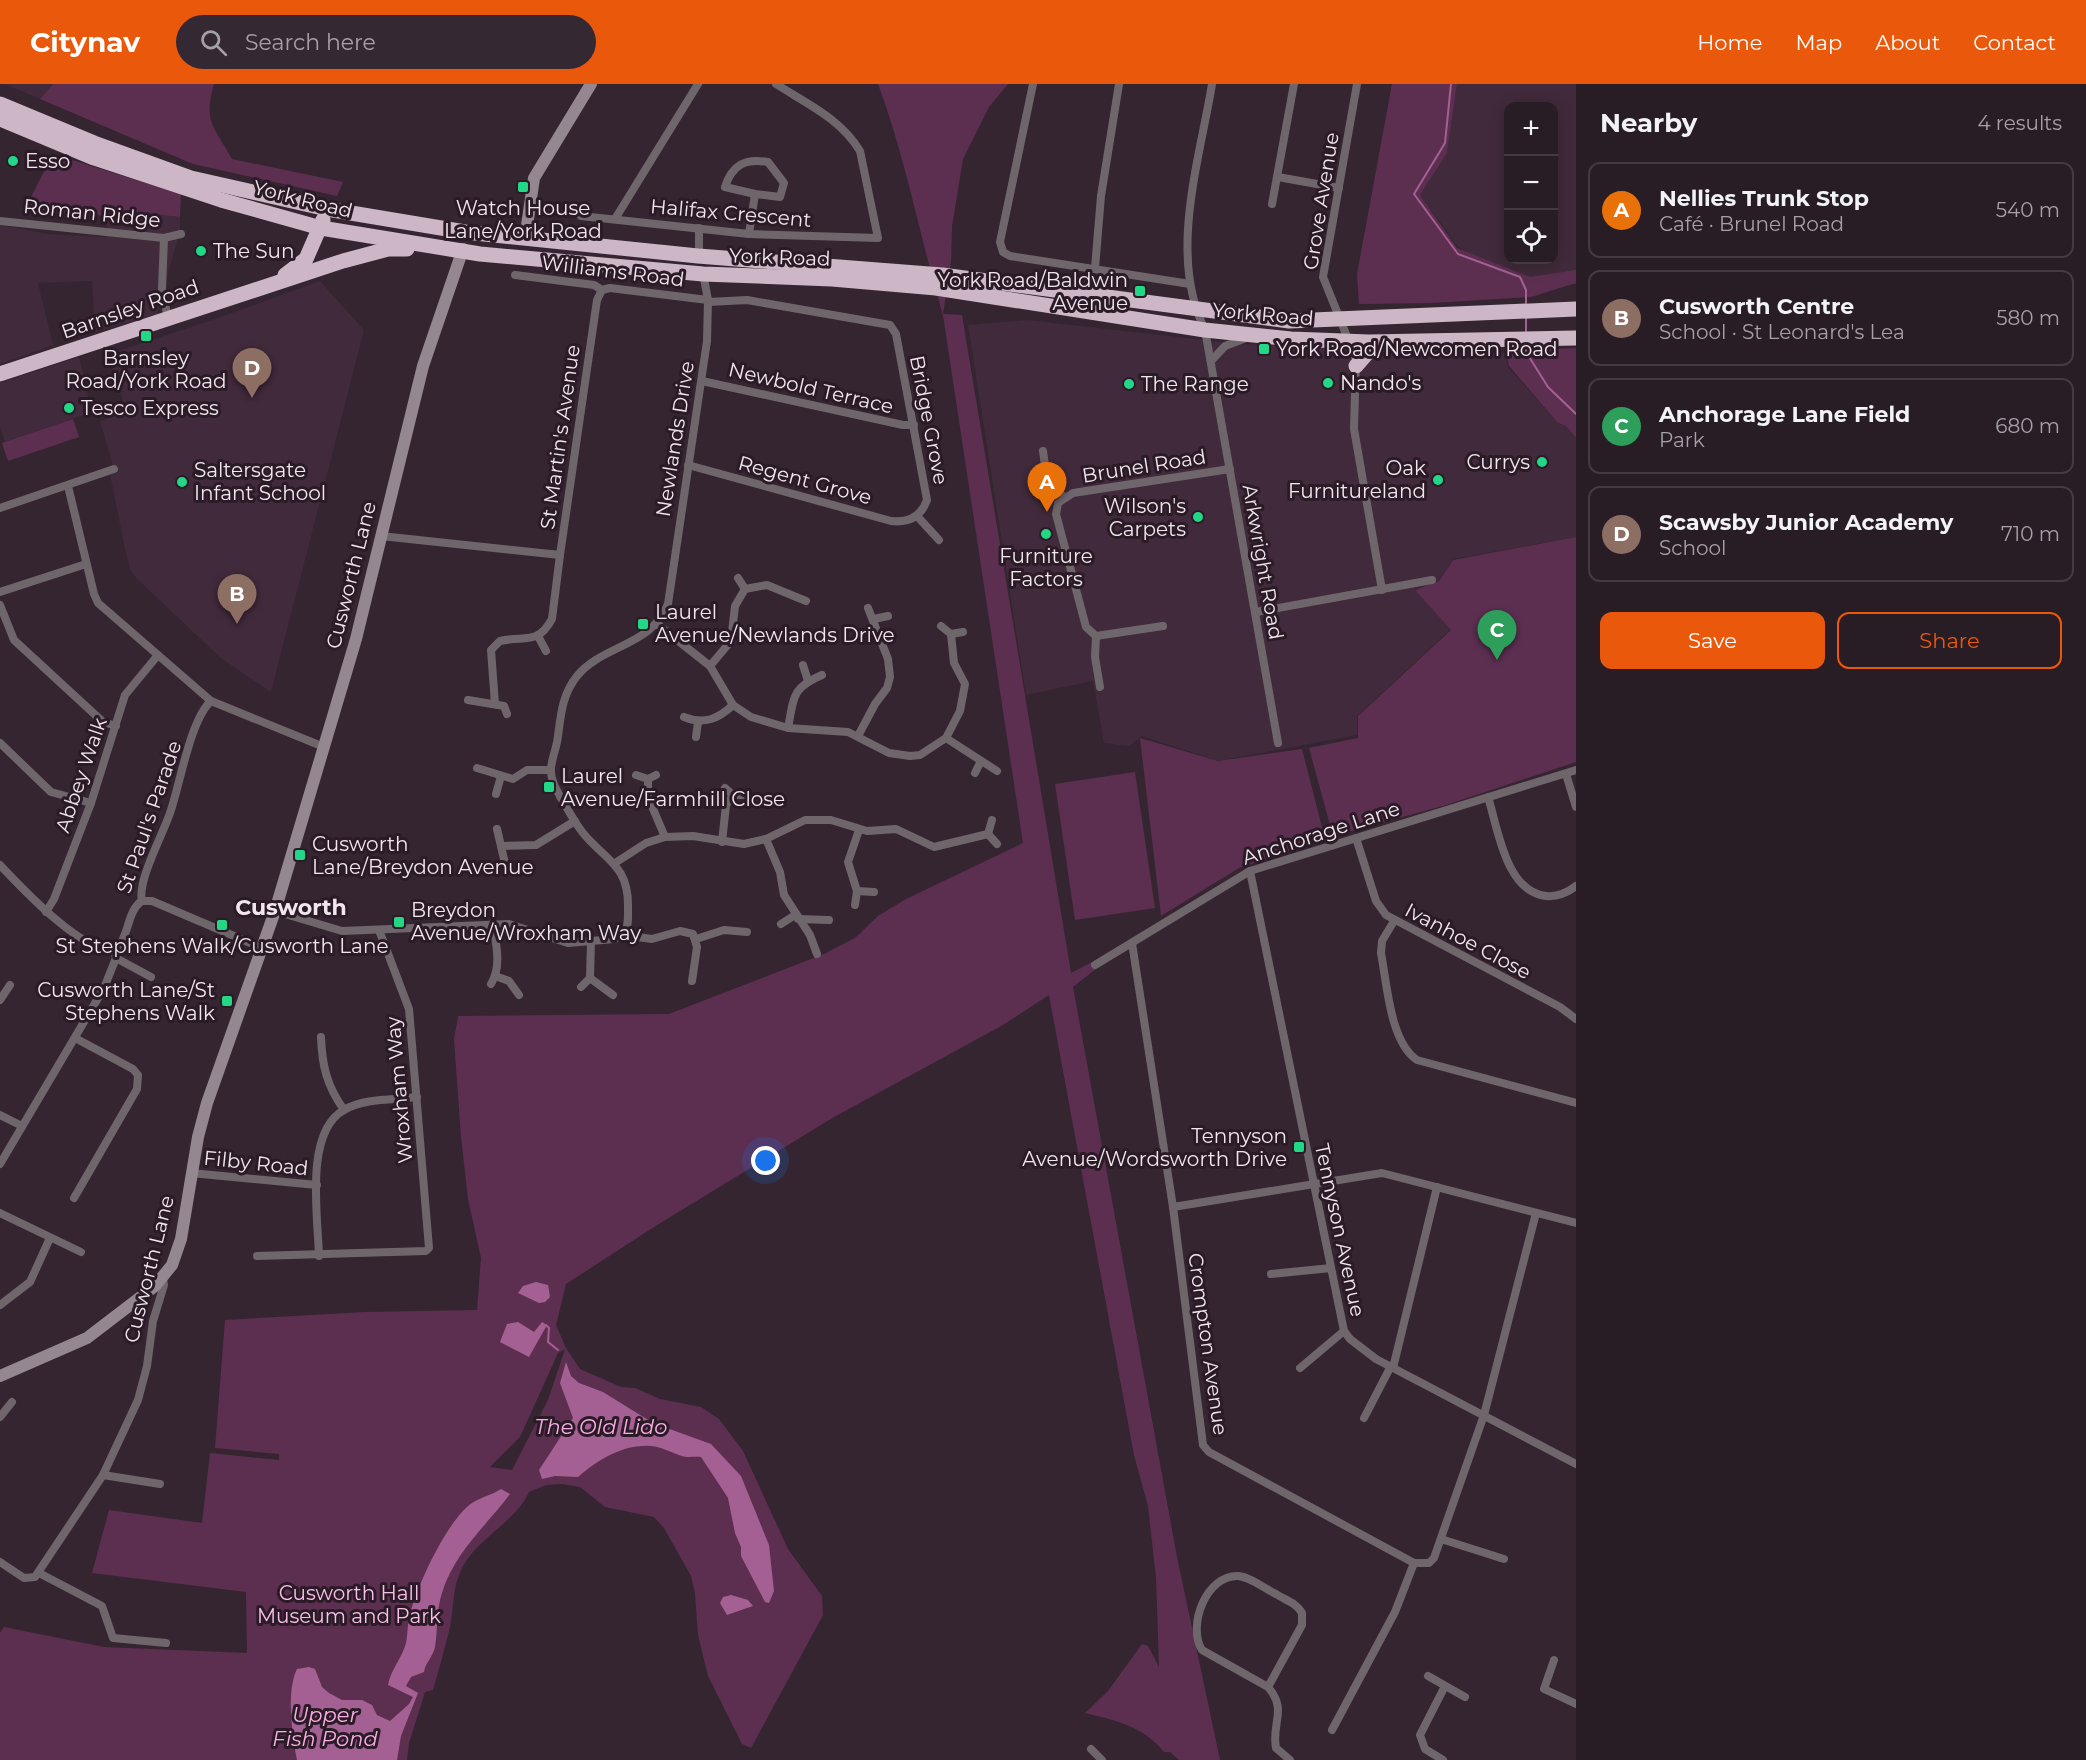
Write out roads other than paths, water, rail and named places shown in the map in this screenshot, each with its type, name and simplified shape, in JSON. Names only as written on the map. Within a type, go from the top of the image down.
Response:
[{"type":"highway","name":"York Road","points":[[0,104],[94,143],[191,178],[327,209],[465,232],[1289,321],[1340,321],[1576,309]]},
{"type":"highway","name":"York Road","points":[[0,119],[159,182],[321,228],[463,249],[480,254],[703,274],[934,281]]},
{"type":"highway","points":[[272,283],[299,267],[306,259],[321,228],[327,209]]},
{"type":"highway","points":[[523,258],[525,239]]},
{"type":"highway","points":[[272,283],[367,254],[427,245]]},
{"type":"highway","name":"Barnsley Road","points":[[0,374],[272,283]]},
{"type":"highway","name":"York Road","points":[[955,284],[1205,330],[1255,336],[1351,342],[1569,339]]},
{"type":"highway","points":[[1356,366],[1369,351],[1388,342]]},
{"type":"street","points":[[525,239],[534,178],[591,84]]},
{"type":"street","points":[[615,219],[698,84]]},
{"type":"street","name":"Halifax Crescent","points":[[581,216],[750,234],[879,238],[860,151],[854,140],[840,124],[776,84]]},
{"type":"street","points":[[1033,84],[1000,242],[1003,252],[1010,256],[1190,284]]},
{"type":"street","points":[[1095,268],[1101,196],[1119,84]]},
{"type":"street","name":"Arkwright Road","points":[[1212,84],[1185,248],[1195,310],[1205,330],[1278,743]]},
{"type":"street","points":[[1272,204],[1294,84]]},
{"type":"street","name":"Grove Avenue","points":[[1357,84],[1323,277],[1351,342],[1356,366],[1354,429],[1382,590]]},
{"type":"street","points":[[748,160],[768,162],[784,183],[780,196],[755,194],[725,187],[732,171],[748,160]]},
{"type":"street","points":[[1278,177],[1339,188]]},
{"type":"street","points":[[750,234],[755,194]]},
{"type":"street","name":"Roman Ridge","points":[[0,221],[164,238],[181,234]]},
{"type":"street","name":"Newlands Drive","points":[[657,624],[668,604],[709,325],[708,301],[698,256],[699,228]]},
{"type":"street","points":[[463,249],[465,232]]},
{"type":"street","points":[[164,238],[162,289],[168,319]]},
{"type":"street","name":"Cusworth Lane","points":[[39,1573],[102,1475],[138,1400],[147,1366],[153,1321],[164,1285],[163,1279],[172,1265],[181,1239],[191,1173],[207,1103],[275,911],[356,639],[423,366],[463,249]]},
{"type":"street","name":"Williams Road","points":[[515,275],[594,285],[602,290],[610,288],[708,301],[747,300],[890,325]]},
{"type":"street","name":"St Martin's Avenue","points":[[381,536],[560,555],[597,300],[602,290]]},
{"type":"street","name":"Bridge Grove","points":[[890,325],[896,334],[927,500],[915,517]]},
{"type":"street","points":[[1210,360],[1225,346],[1255,336]]},
{"type":"street","name":"Newbold Terrace","points":[[702,381],[903,425],[914,425]]},
{"type":"street","points":[[1215,387],[1233,385]]},
{"type":"street","name":"Brunel Road","points":[[1043,451],[1047,480],[1065,498]]},
{"type":"street","name":"Regent Grove","points":[[688,465],[891,521],[907,521],[915,517]]},
{"type":"street","points":[[0,508],[114,469]]},
{"type":"street","name":"Brunel Road","points":[[1096,636],[1086,627],[1082,619],[1056,514],[1058,503],[1073,493],[1230,469]]},
{"type":"street","points":[[68,486],[86,564],[98,603],[211,701],[324,747]]},
{"type":"street","points":[[915,517],[939,540]]},
{"type":"street","points":[[495,704],[491,655],[494,645],[505,640],[538,636],[552,619],[560,555]]},
{"type":"street","points":[[0,592],[86,564]]},
{"type":"street","points":[[738,578],[745,589]]},
{"type":"street","points":[[1256,612],[1432,580]]},
{"type":"street","points":[[710,666],[730,641],[735,606],[745,589],[759,585],[774,586],[806,601]]},
{"type":"street","points":[[0,605],[14,640],[102,722],[116,726]]},
{"type":"street","points":[[858,736],[889,682],[888,659],[868,608]]},
{"type":"street","points":[[874,619],[888,616]]},
{"type":"street","points":[[624,935],[627,929],[628,896],[623,878],[615,863],[583,833],[555,788],[551,770],[558,737],[560,711],[569,687],[585,668],[635,641],[657,624],[710,666],[733,705],[751,717],[788,728],[839,731],[858,736],[889,753],[910,756],[929,750],[946,738],[956,724],[965,684],[954,663],[951,634]]},
{"type":"street","points":[[940,626],[951,634],[963,632]]},
{"type":"street","points":[[1100,687],[1094,651],[1096,636],[1163,626]]},
{"type":"street","points":[[538,636],[546,651]]},
{"type":"street","name":"Abbey Walk","points":[[46,912],[54,899],[91,803],[125,695],[158,655]]},
{"type":"street","points":[[803,665],[808,681]]},
{"type":"street","points":[[788,728],[795,692],[808,681],[822,675]]},
{"type":"street","points":[[468,700],[504,706],[507,714]]},
{"type":"street","name":"St Paul's Parade","points":[[0,1164],[104,988],[115,954],[136,906],[142,901],[141,893],[170,813],[200,715],[211,701]]},
{"type":"street","points":[[684,717],[698,722],[720,716],[733,705]]},
{"type":"street","points":[[696,737],[698,722]]},
{"type":"street","points":[[946,738],[997,771]]},
{"type":"street","points":[[0,743],[51,792],[91,803]]},
{"type":"street","points":[[975,773],[981,761]]},
{"type":"street","points":[[477,768],[513,779],[527,770],[551,770]]},
{"type":"street","name":"Anchorage Lane","points":[[1095,965],[1250,871],[1576,770]]},
{"type":"street","points":[[1566,774],[1576,807]]},
{"type":"street","points":[[636,775],[652,777],[648,797],[664,837]]},
{"type":"street","points":[[496,794],[501,776]]},
{"type":"street","points":[[725,788],[733,795],[743,795]]},
{"type":"street","points":[[722,842],[726,805],[733,795]]},
{"type":"street","points":[[1488,797],[1510,867],[1521,885],[1546,896],[1565,893],[1576,886]]},
{"type":"street","points":[[501,846],[536,845],[575,820]]},
{"type":"street","points":[[615,863],[646,843],[664,837],[693,836],[744,844],[766,839],[805,820],[831,820],[859,830],[896,830],[934,847],[988,834]]},
{"type":"street","points":[[988,834],[992,820]]},
{"type":"street","points":[[497,829],[507,872]]},
{"type":"street","points":[[855,904],[857,891],[848,862],[859,830]]},
{"type":"street","points":[[988,834],[997,844]]},
{"type":"street","name":"Ivanhoe Close","points":[[1356,838],[1376,901],[1394,921],[1560,1007],[1576,1020]]},
{"type":"street","points":[[766,839],[780,872],[784,895],[796,917],[810,935],[817,954]]},
{"type":"street","points":[[0,865],[59,923],[151,977]]},
{"type":"street","name":"Tennyson Avenue","points":[[1250,871],[1344,1331],[1366,1353],[1576,1464]]},
{"type":"street","points":[[857,891],[874,892]]},
{"type":"street","points":[[142,901],[152,901],[262,948]]},
{"type":"street","points":[[275,911],[331,929],[379,930],[493,924],[518,925],[568,943],[614,939],[624,935],[652,939],[686,931],[691,932],[696,939],[697,954],[692,981]]},
{"type":"street","points":[[781,924],[796,917],[829,920]]},
{"type":"street","points":[[1394,921],[1382,941],[1381,953],[1399,1039],[1409,1054],[1417,1060],[1576,1103]]},
{"type":"street","points":[[493,924],[497,957],[493,980],[509,981],[519,995]]},
{"type":"street","name":"Wroxham Way","points":[[319,1256],[426,1251],[429,1248],[409,1009],[379,930]]},
{"type":"street","points":[[696,939],[724,930],[747,932]]},
{"type":"street","points":[[581,987],[590,978],[591,941]]},
{"type":"street","name":"Crompton Avenue","points":[[1132,943],[1173,1207],[1205,1449],[1414,1563]]},
{"type":"street","points":[[590,978],[613,995]]},
{"type":"street","points":[[0,1000],[10,983]]},
{"type":"street","points":[[320,1035],[326,1081],[344,1110]]},
{"type":"street","points":[[74,1198],[137,1089],[139,1080],[133,1069],[75,1038]]},
{"type":"street","points":[[257,1256],[319,1256],[318,1155],[328,1124],[344,1110],[362,1103],[417,1097]]},
{"type":"street","points":[[0,1115],[22,1126]]},
{"type":"street","name":"Filby Road","points":[[191,1173],[317,1185]]},
{"type":"street","points":[[1173,1207],[1382,1173],[1576,1223]]},
{"type":"street","points":[[1364,1418],[1392,1367],[1437,1187]]},
{"type":"street","points":[[0,1213],[81,1252]]},
{"type":"street","points":[[1332,1730],[1395,1612],[1414,1563],[1430,1563],[1434,1558],[1484,1415],[1536,1213]]},
{"type":"street","points":[[0,1305],[30,1282],[50,1238]]},
{"type":"street","points":[[1270,1274],[1331,1268]]},
{"type":"street","points":[[0,1376],[87,1338],[163,1279]]},
{"type":"street","points":[[1300,1368],[1344,1331]]},
{"type":"street","points":[[0,1417],[12,1402]]},
{"type":"street","points":[[102,1475],[160,1484]]},
{"type":"street","points":[[1441,1539],[1504,1559]]},
{"type":"street","points":[[0,1562],[24,1578],[30,1579],[39,1573],[102,1606],[113,1638],[166,1643]]},
{"type":"street","points":[[1268,1687],[1302,1625],[1302,1613],[1295,1605],[1244,1577],[1225,1578],[1213,1586],[1195,1620],[1199,1644],[1216,1660],[1268,1687],[1279,1705],[1276,1748],[1290,1760]]},
{"type":"street","points":[[1554,1660],[1544,1689],[1576,1704]]},
{"type":"street","points":[[1428,1676],[1465,1697]]},
{"type":"street","points":[[1443,1760],[1425,1749],[1420,1735],[1445,1686]]},
{"type":"street","points":[[1091,1749],[1102,1760]]},
{"type":"water","points":[[536,1282],[548,1285],[550,1297],[545,1302],[539,1303],[518,1293],[523,1286]]},
{"type":"water","points":[[518,1322],[534,1332],[542,1322],[547,1325],[529,1357],[500,1342],[507,1324]]},
{"type":"water","name":"The Old Lido","points":[[566,1362],[571,1376],[579,1383],[603,1392],[653,1423],[711,1444],[741,1476],[769,1545],[774,1591],[769,1603],[765,1602],[741,1556],[741,1547],[735,1533],[728,1498],[701,1457],[684,1457],[663,1449],[641,1446],[612,1454],[578,1477],[555,1476],[542,1479],[539,1470],[573,1418],[560,1383]]},
{"type":"water","name":"Upper Fish Pond","points":[[501,1489],[510,1494],[462,1553],[447,1579],[440,1600],[434,1651],[424,1672],[411,1677],[406,1686],[418,1693],[401,1736],[397,1760],[297,1760],[291,1701],[297,1669],[309,1667],[315,1669],[322,1687],[329,1693],[342,1700],[362,1700],[372,1705],[377,1715],[390,1721],[409,1704],[413,1697],[388,1685],[406,1643],[413,1603],[426,1571],[443,1538],[463,1511],[475,1501]]},
{"type":"water","points":[[731,1595],[748,1600],[753,1606],[727,1615],[720,1603],[723,1597]]},
{"type":"waterway","points":[[1451,84],[1445,143],[1414,194],[1458,254],[1520,277],[1526,290],[1526,306]]},
{"type":"waterway","points":[[1526,318],[1526,333]]},
{"type":"waterway","points":[[1526,345],[1526,352],[1548,387],[1576,414]]},
{"type":"waterway","points":[[546,1325],[549,1328],[548,1342],[558,1350]]},
{"type":"place","name":"Esso","points":[[13,161]]},
{"type":"place","name":"Watch House Lane/York Road","points":[[523,187]]},
{"type":"place","name":"The Sun","points":[[201,251]]},
{"type":"place","name":"York Road/Baldwin Avenue","points":[[1140,291]]},
{"type":"place","name":"Barnsley Road/York Road","points":[[146,336]]},
{"type":"place","name":"York Road/Newcomen Road","points":[[1264,349]]},
{"type":"place","name":"Nando's","points":[[1328,383]]},
{"type":"place","name":"The Range","points":[[1129,384]]},
{"type":"place","name":"Scawsby Junior Academy","points":[[252,398]]},
{"type":"place","name":"Tesco Express","points":[[69,408]]},
{"type":"place","name":"Currys","points":[[1542,462]]},
{"type":"place","name":"Oak Furnitureland","points":[[1438,480]]},
{"type":"place","name":"Saltersgate Infant School","points":[[182,482]]},
{"type":"place","name":"Nellies Trunk Stop","points":[[1047,512]]},
{"type":"place","name":"Wilson's Carpets","points":[[1198,517]]},
{"type":"place","name":"Furniture Factors","points":[[1046,534]]},
{"type":"place","name":"Cusworth Centre","points":[[237,624]]},
{"type":"place","name":"Laurel Avenue/Newlands Drive","points":[[643,624]]},
{"type":"place","name":"Anchorage Lane Field","points":[[1497,660]]},
{"type":"place","name":"Laurel Avenue/Farmhill Close","points":[[549,787]]},
{"type":"place","name":"Cusworth Lane/Breydon Avenue","points":[[300,855]]},
{"type":"place","name":"Breydon Avenue/Wroxham Way","points":[[399,922]]},
{"type":"place","name":"St Stephens Walk/Cusworth Lane","points":[[222,925]]},
{"type":"place","name":"Cusworth Lane/St Stephens Walk","points":[[227,1001]]},
{"type":"place","name":"Tennyson Avenue/Wordsworth Drive","points":[[1299,1147]]},
{"type":"district","name":"Cusworth","points":[[291,907]]},
{"type":"park label","name":"Cusworth Hall Museum and Park","points":[[349,1604]]}]
